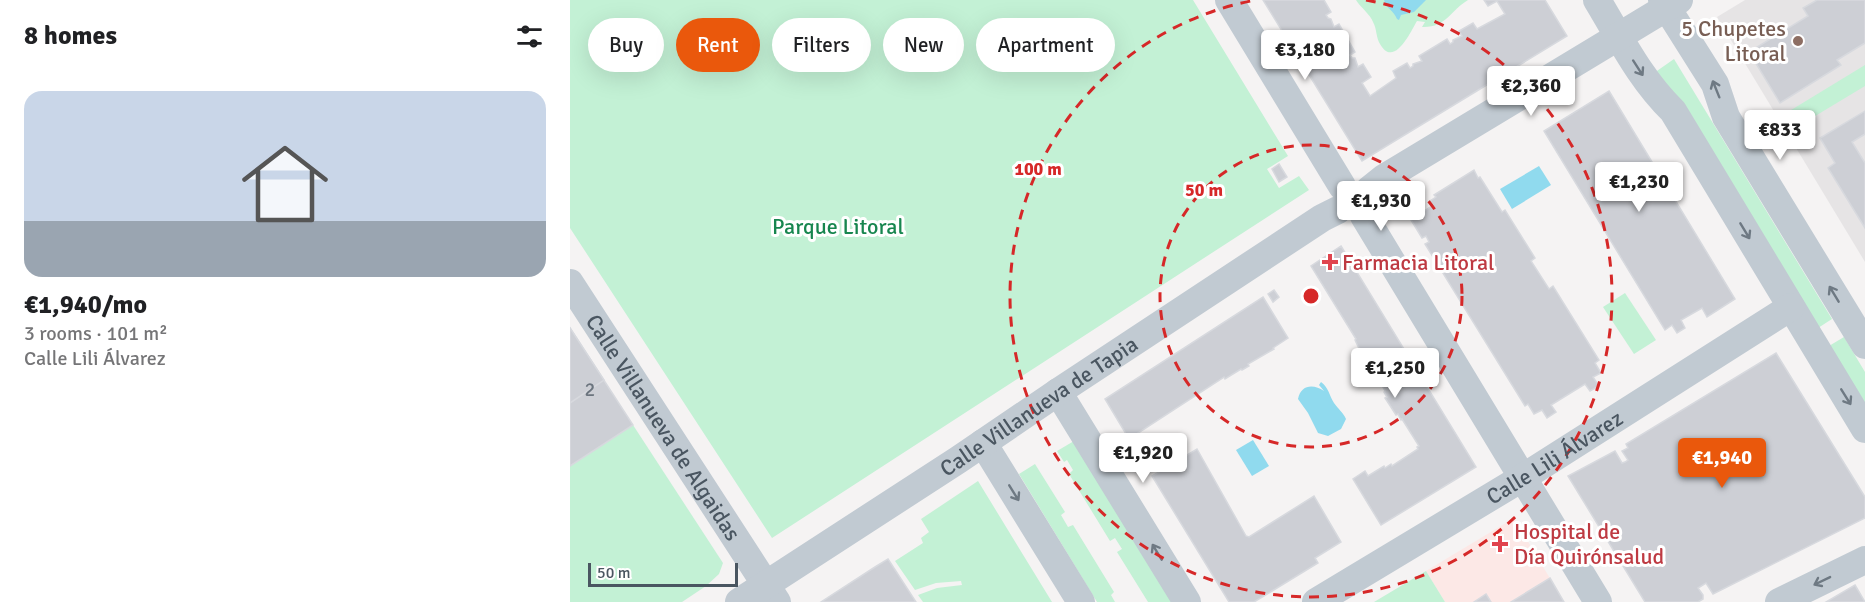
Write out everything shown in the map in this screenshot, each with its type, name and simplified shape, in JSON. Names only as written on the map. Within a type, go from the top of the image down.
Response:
[{"type":"street","points":[[1229,0],[1354,200],[1598,602]]},
{"type":"street","points":[[1597,0],[1638,70],[1656,95],[1673,111],[1865,429]]},
{"type":"street","points":[[1670,3],[1715,84],[1726,117],[1865,345]]},
{"type":"street","name":"Calle Villanueva de Tapia","points":[[739,602],[772,593],[983,443],[1322,218],[1670,3]]},
{"type":"street","name":"Calle Villanueva de Algaidas","points":[[570,283],[772,593]]},
{"type":"street","name":"Calle Lili Álvarez","points":[[1316,602],[1522,478],[1791,307]]},
{"type":"street","points":[[1058,392],[1187,602]]},
{"type":"street","points":[[983,443],[1081,602]]},
{"type":"street","points":[[1779,602],[1865,560]]},
{"type":"shaded area","points":[[1745,0],[1865,0],[1865,262],[1717,17]]},
{"type":"shaded area","name":"Hospital de Día Quirónsalud","points":[[1514,518],[1564,602],[1445,602],[1426,571]]},
{"type":"green space","name":"Parque Litoral","points":[[570,0],[1193,0],[1288,156],[1267,169],[1279,188],[1299,176],[1309,190],[772,538],[570,228]]},
{"type":"green space","points":[[1356,0],[1468,0],[1437,25],[1422,27],[1425,22],[1417,21],[1401,46],[1391,52],[1385,51],[1380,44],[1372,19]]},
{"type":"green space","points":[[1674,59],[1832,319],[1818,328],[1654,73]]},
{"type":"green space","points":[[1865,65],[1865,86],[1787,133],[1778,118]]},
{"type":"green space","points":[[1625,293],[1656,340],[1634,354],[1603,307]]},
{"type":"green space","points":[[1844,337],[1865,372],[1865,405],[1829,346]]},
{"type":"green space","points":[[633,425],[723,563],[719,574],[682,602],[570,602],[570,466]]},
{"type":"green space","points":[[1074,441],[1173,602],[1148,602],[1117,552],[1122,549],[1115,538],[1110,541],[1069,474],[1073,470],[1067,460],[1064,462],[1057,451]]},
{"type":"green space","points":[[1035,464],[1065,512],[1061,515],[1068,527],[1073,525],[1114,592],[1111,595],[1115,602],[1097,602],[1019,474]]},
{"type":"green space","points":[[978,481],[1052,602],[923,602],[918,595],[937,588],[962,585],[961,581],[936,583],[915,590],[895,561],[923,543],[921,538],[929,532],[921,519]]},
{"type":"green space","points":[[1426,571],[1445,602],[1374,602]]},
{"type":"water","points":[[1384,0],[1426,0],[1414,12],[1401,15],[1399,20]]},
{"type":"water","points":[[1539,166],[1551,185],[1512,209],[1500,189]]},
{"type":"water","points":[[1321,382],[1346,419],[1341,429],[1328,436],[1318,433],[1298,399],[1302,390],[1308,387],[1316,387],[1324,391],[1319,385]]},
{"type":"water","points":[[1253,440],[1269,466],[1252,476],[1236,450]]},
{"type":"building","points":[[1263,0],[1324,0],[1331,12],[1326,15],[1331,19],[1334,27],[1339,24],[1355,52],[1350,55],[1355,58],[1358,67],[1363,64],[1371,77],[1362,83],[1370,96],[1396,78],[1393,71],[1407,63],[1410,68],[1413,64],[1422,61],[1419,56],[1447,39],[1450,44],[1462,36],[1459,31],[1473,23],[1477,29],[1505,14],[1497,1],[1488,6],[1484,0],[1545,0],[1567,36],[1362,161]]},
{"type":"building","points":[[1817,0],[1865,0],[1865,43],[1837,60],[1841,65],[1780,103],[1749,52],[1808,16],[1803,8]]},
{"type":"building","points":[[1609,91],[1735,299],[1707,317],[1702,308],[1681,320],[1685,328],[1677,333],[1672,325],[1665,330],[1544,131]]},
{"type":"building","points":[[1865,111],[1865,134],[1852,142],[1865,163],[1865,228],[1828,168],[1835,163],[1820,138]]},
{"type":"building","points":[[1279,164],[1287,177],[1279,182],[1272,169]]},
{"type":"building","points":[[1474,170],[1502,212],[1505,210],[1535,258],[1531,261],[1549,289],[1553,286],[1599,360],[1595,363],[1601,373],[1593,377],[1599,386],[1590,391],[1585,384],[1551,405],[1556,412],[1547,418],[1542,410],[1534,414],[1528,404],[1525,406],[1425,244],[1429,242],[1426,236],[1422,238],[1411,220],[1433,205],[1430,201],[1436,197],[1434,195]]},
{"type":"building","points":[[1341,246],[1476,467],[1381,525],[1353,479],[1365,471],[1368,476],[1384,466],[1385,468],[1391,464],[1392,466],[1418,449],[1419,446],[1385,398],[1387,397],[1385,391],[1377,376],[1370,373],[1360,356],[1362,355],[1356,339],[1311,266]]},
{"type":"building","points":[[1274,290],[1279,297],[1273,302],[1268,294]]},
{"type":"building","points":[[1263,297],[1288,338],[1248,364],[1249,366],[1225,379],[1224,377],[1129,439],[1105,399]]},
{"type":"building","points":[[570,328],[633,425],[570,466]]},
{"type":"building","points":[[570,328],[604,380],[570,403]]},
{"type":"building","points":[[1776,353],[1865,497],[1865,518],[1713,594],[1706,583],[1698,588],[1703,599],[1698,602],[1645,602],[1568,476],[1615,451],[1622,463],[1625,462],[1628,460],[1622,451],[1628,448],[1626,444]]},
{"type":"building","points":[[1197,449],[1246,536],[1249,537],[1314,496],[1341,542],[1315,558],[1318,563],[1254,602],[1229,602],[1152,476]]},
{"type":"building","points":[[888,559],[916,602],[821,602],[875,567]]},
{"type":"building","points":[[1550,578],[1564,602],[1511,602]]},
{"type":"building","points":[[1855,585],[1865,602],[1826,602]]},
{"type":"building","points":[[1486,594],[1491,602],[1474,602]]},
{"type":"place","name":"5 Chupetes Litoral","points":[[1798,41]]},
{"type":"place","name":"Farmacia Litoral","points":[[1330,262]]},
{"type":"place","name":"Hospital de Día Quirónsalud","points":[[1500,544]]}]
